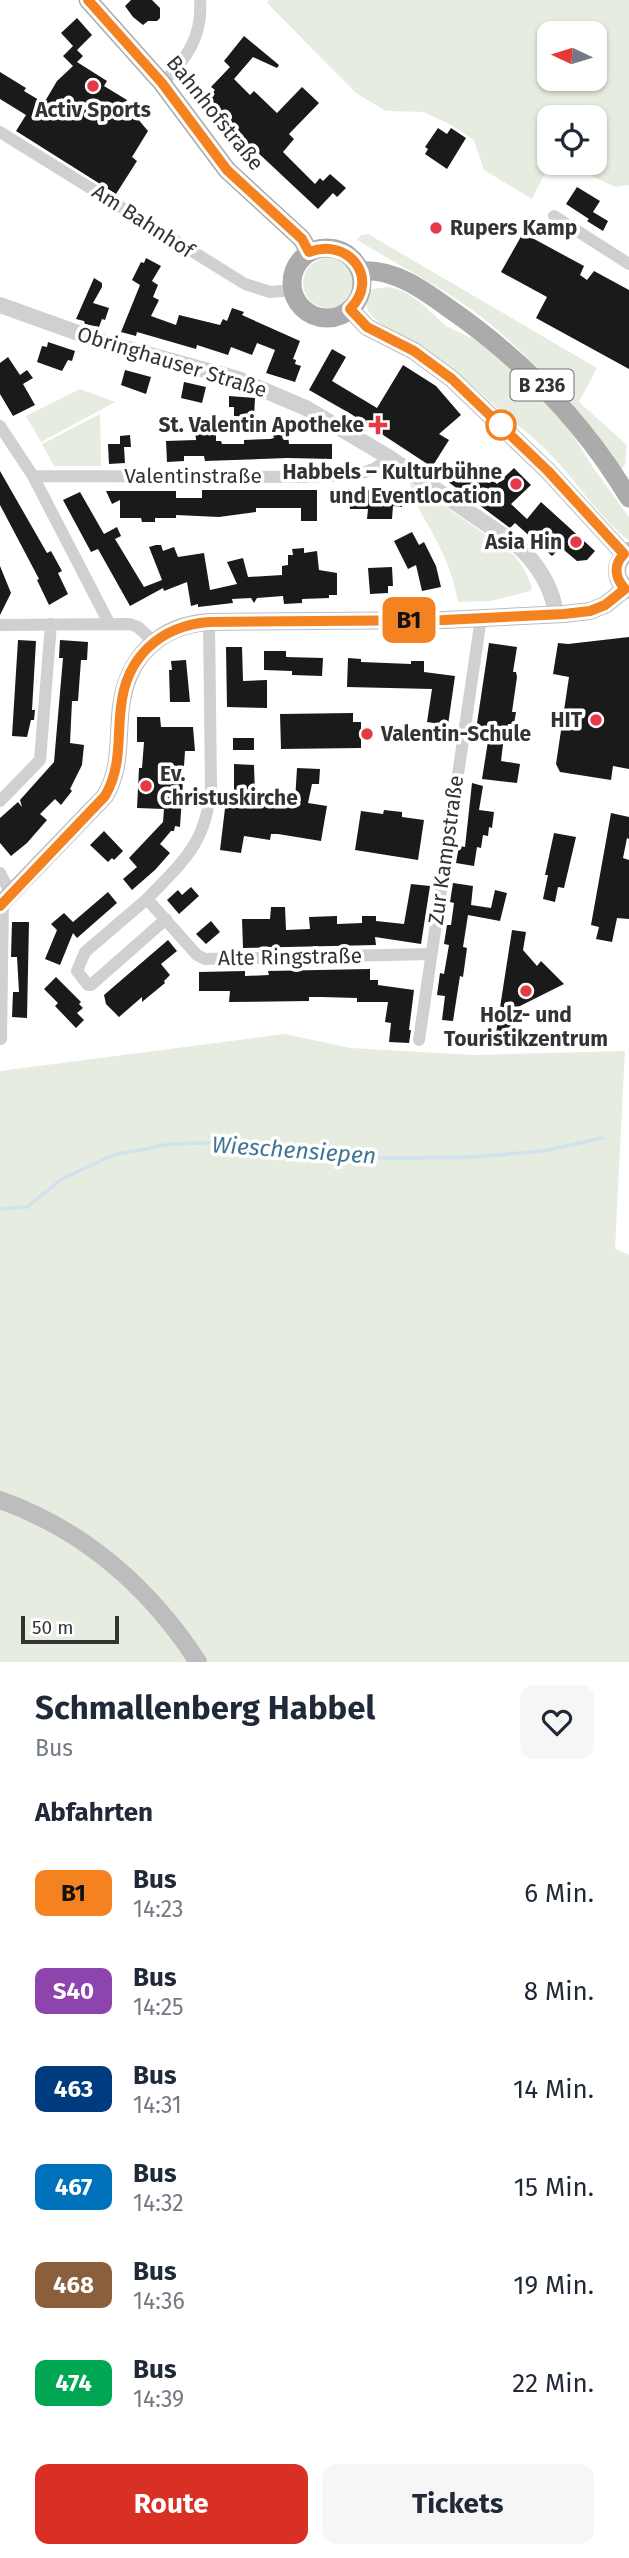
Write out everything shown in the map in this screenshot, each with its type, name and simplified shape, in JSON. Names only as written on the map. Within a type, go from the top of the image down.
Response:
[{"type":"main road","name":"Bahnhofstraße","points":[[88,0],[162,83],[227,170],[302,239],[309,252]]},
{"type":"main road","points":[[319,248],[339,250],[348,255],[360,271],[360,293],[350,309],[332,317],[313,315],[298,303],[293,290],[296,268],[309,252],[319,248]]},
{"type":"main road","name":"B 236","points":[[360,271],[378,272],[408,282],[478,328],[509,354],[576,422],[629,498]]},
{"type":"main road","points":[[4,900],[93,811],[111,786],[119,754],[122,694],[135,665],[154,642],[182,625],[209,622],[444,620],[556,615],[590,611],[610,602],[627,589],[617,577],[616,571],[620,559],[627,552],[548,471],[452,379],[414,351],[367,327],[350,309]]},
{"type":"main road","points":[[0,1500],[62,1528],[111,1563],[152,1601],[198,1662]]},
{"type":"street","points":[[162,83],[184,60],[194,42],[200,21],[201,0]]},
{"type":"street","name":"Am Bahnhof","points":[[0,132],[245,284],[270,292],[293,290]]},
{"type":"street","points":[[554,216],[629,264]]},
{"type":"street","name":"Obringhauser Straße","points":[[0,305],[106,343],[178,361],[261,388],[306,408],[390,458],[524,551],[543,578],[554,600],[556,615]]},
{"type":"street","points":[[0,426],[33,476],[109,623]]},
{"type":"street","name":"Valentinstraße","points":[[33,476],[308,477],[359,474],[374,469],[390,458]]},
{"type":"street","name":"Zur Kampstraße","points":[[419,1040],[481,618]]},
{"type":"street","points":[[166,919],[91,985],[88,985],[77,971],[83,954],[147,899],[193,850],[203,828],[211,787],[209,622]]},
{"type":"street","points":[[0,801],[40,760],[51,624]]},
{"type":"street","points":[[0,625],[134,625],[154,642]]},
{"type":"street","points":[[0,873],[4,900],[1,1039]]},
{"type":"street","name":"Alte Ringstraße","points":[[147,899],[197,955],[205,959],[431,954]]},
{"type":"shaded area","points":[[269,0],[629,0],[629,185],[615,187],[590,175],[607,175],[607,105],[537,105],[537,175],[544,175],[532,199],[484,170],[474,140],[451,125],[424,112],[386,111],[356,93],[267,3]]},
{"type":"shaded area","points":[[368,234],[597,368],[579,402],[627,445],[625,465],[621,469],[570,405],[533,364],[494,327],[430,282],[357,240],[361,235]]},
{"type":"shaded area","points":[[328,258],[346,265],[353,283],[346,301],[328,308],[310,301],[303,283],[310,265]]},
{"type":"shaded area","points":[[389,287],[403,291],[421,303],[446,326],[482,343],[525,380],[565,422],[592,466],[629,517],[629,541],[607,521],[534,438],[461,375],[419,344],[372,316],[366,299],[372,289]]},
{"type":"shaded area","points":[[80,389],[115,402],[41,442],[26,416]]},
{"type":"shaded area","points":[[100,414],[101,466],[54,466],[42,444]]},
{"type":"shaded area","points":[[410,482],[513,554],[528,578],[532,588],[530,591],[491,601],[458,602],[446,561],[417,504]]},
{"type":"shaded area","points":[[284,1034],[351,1048],[473,1055],[625,1051],[615,1249],[629,1255],[629,1662],[0,1662],[0,1071]]},
{"type":"building","points":[[131,0],[152,0],[160,8],[160,18],[143,25],[125,6]]},
{"type":"building","points":[[77,18],[92,35],[77,50],[83,56],[77,62],[107,81],[104,86],[127,100],[123,107],[132,112],[148,131],[132,157],[137,161],[116,194],[16,131],[26,115],[0,99],[0,72],[44,103],[57,81],[73,66],[63,56],[73,46],[61,33]]},
{"type":"building","points":[[244,36],[279,65],[277,68],[253,57],[234,79],[250,95],[254,91],[277,113],[302,87],[319,103],[289,134],[294,139],[283,152],[315,184],[320,178],[323,181],[330,174],[346,188],[337,197],[333,193],[318,209],[204,102],[215,90],[211,87],[230,67],[224,61]]},
{"type":"building","points":[[438,128],[447,134],[451,128],[466,138],[447,169],[425,154],[428,149],[425,147]]},
{"type":"building","points":[[577,187],[600,201],[593,212],[608,221],[603,231],[566,204]]},
{"type":"building","points":[[523,233],[584,266],[580,275],[587,280],[594,271],[629,290],[629,369],[536,318],[547,297],[501,272]]},
{"type":"building","points":[[146,258],[161,266],[152,281],[158,285],[153,297],[159,300],[151,316],[176,325],[179,315],[220,325],[223,319],[227,321],[232,308],[244,312],[242,315],[300,341],[293,359],[296,360],[295,364],[301,366],[295,382],[266,373],[275,350],[257,343],[252,355],[231,347],[228,355],[137,332],[136,336],[121,332],[140,285],[132,280]]},
{"type":"building","points":[[94,278],[102,283],[102,287],[93,303],[109,308],[99,327],[76,319]]},
{"type":"building","points":[[48,342],[75,351],[72,361],[68,360],[62,371],[37,362],[42,346],[47,347]]},
{"type":"building","points":[[332,349],[346,357],[332,381],[377,408],[403,365],[436,386],[461,415],[439,434],[449,440],[432,467],[309,390]]},
{"type":"building","points":[[8,357],[20,375],[27,370],[33,378],[23,384],[35,405],[13,416],[0,394],[0,363]]},
{"type":"building","points":[[125,370],[151,377],[146,394],[121,385]]},
{"type":"building","points":[[184,382],[206,387],[202,403],[181,398]]},
{"type":"building","points":[[229,396],[255,398],[254,417],[234,416],[234,407],[229,407]]},
{"type":"building","points":[[211,427],[211,432],[216,432],[216,441],[221,441],[222,444],[244,444],[244,440],[288,435],[289,444],[332,444],[332,459],[205,461],[204,456],[184,456],[184,461],[167,462],[166,441],[196,440],[195,428]]},
{"type":"building","points":[[130,435],[131,447],[124,447],[125,463],[109,464],[108,444],[120,444],[120,436]]},
{"type":"building","points":[[441,463],[456,473],[465,463],[489,483],[493,480],[497,484],[514,468],[531,485],[511,504],[527,519],[541,502],[595,551],[587,560],[577,561],[559,549],[552,556],[515,523],[510,528],[435,472]]},
{"type":"building","points":[[0,471],[47,553],[51,551],[62,571],[58,573],[68,594],[49,605],[37,580],[39,579],[0,505]]},
{"type":"building","points":[[202,490],[317,490],[317,521],[301,521],[301,508],[256,508],[256,512],[219,517],[176,515],[176,518],[155,518],[155,522],[142,522],[141,518],[120,518],[120,500],[112,504],[106,491],[176,491],[176,498],[202,498]]},
{"type":"building","points":[[336,490],[402,490],[402,507],[393,506],[392,519],[367,519],[368,509],[350,509],[349,500],[336,500]]},
{"type":"building","points":[[80,492],[104,534],[117,527],[121,536],[115,539],[144,587],[162,580],[149,547],[156,545],[161,545],[163,551],[174,547],[178,557],[204,553],[210,590],[237,584],[227,562],[243,558],[248,577],[282,575],[282,566],[288,565],[288,555],[293,555],[292,549],[304,548],[304,553],[317,551],[319,570],[337,573],[337,595],[284,604],[283,596],[257,598],[254,603],[251,598],[232,599],[233,603],[198,607],[198,604],[191,606],[187,582],[164,591],[163,588],[130,606],[98,549],[91,552],[63,500]]},
{"type":"building","points":[[412,532],[419,545],[424,542],[436,566],[441,587],[422,591],[416,565],[408,569],[394,541]]},
{"type":"building","points":[[0,566],[11,593],[0,615]]},
{"type":"building","points":[[392,567],[393,586],[388,586],[388,593],[370,594],[368,568]]},
{"type":"building","name":"HIT","points":[[629,637],[629,769],[613,766],[611,780],[560,772],[556,764],[569,677],[553,674],[558,643]]},
{"type":"building","points":[[18,640],[36,641],[32,710],[35,710],[27,737],[12,736]]},
{"type":"building","points":[[60,640],[88,642],[87,660],[81,660],[78,701],[72,701],[70,743],[84,745],[82,765],[70,789],[72,791],[61,805],[55,799],[40,814],[47,820],[27,843],[11,856],[0,843],[0,818],[18,802],[22,807],[20,800],[54,762],[63,658],[59,658]]},
{"type":"building","points":[[489,643],[517,647],[513,672],[516,672],[517,677],[512,712],[516,712],[514,724],[508,724],[507,734],[504,736],[501,761],[520,764],[517,783],[482,779],[488,741],[476,739],[476,730]]},
{"type":"building","points":[[226,647],[242,647],[243,681],[267,680],[267,708],[227,707]]},
{"type":"building","points":[[264,651],[286,651],[286,657],[323,658],[322,676],[264,670]]},
{"type":"building","points":[[348,658],[361,659],[361,662],[411,664],[411,661],[424,661],[424,672],[455,676],[448,725],[427,722],[432,689],[347,687]]},
{"type":"building","points":[[186,660],[190,702],[170,702],[171,661]]},
{"type":"building","points":[[353,713],[353,722],[361,722],[361,748],[281,749],[280,714]]},
{"type":"building","points":[[137,717],[160,717],[161,727],[193,727],[195,751],[185,751],[180,827],[175,826],[174,831],[160,844],[170,853],[132,890],[123,879],[137,867],[129,858],[163,822],[164,809],[137,808],[139,768],[142,768],[144,742],[137,742]]},
{"type":"building","points":[[233,738],[254,738],[254,750],[233,750]]},
{"type":"building","points":[[234,764],[254,765],[255,795],[295,801],[297,768],[320,769],[319,784],[312,784],[308,803],[327,806],[321,841],[278,834],[271,834],[270,840],[244,836],[241,853],[220,850],[226,800],[234,800]]},
{"type":"building","points":[[472,783],[483,786],[479,810],[494,812],[492,828],[489,827],[488,836],[483,835],[481,848],[477,847],[474,866],[456,863],[459,846],[465,847]]},
{"type":"building","points":[[384,810],[402,812],[402,817],[424,820],[418,860],[355,850],[361,811],[383,814]]},
{"type":"building","points":[[611,813],[629,817],[629,839],[627,838],[623,858],[629,860],[629,919],[617,918],[612,942],[596,939],[599,927],[591,925]]},
{"type":"building","points":[[104,831],[123,851],[108,862],[90,845]]},
{"type":"building","points":[[554,833],[576,837],[564,888],[558,887],[555,902],[543,899]]},
{"type":"building","points":[[453,883],[473,886],[471,905],[491,908],[495,890],[507,893],[500,921],[468,915],[463,947],[467,948],[463,977],[460,976],[453,1021],[442,1020],[445,996],[437,995],[440,973],[444,974],[449,945],[444,944],[447,925],[451,925]]},
{"type":"building","points":[[411,884],[430,886],[421,944],[375,937],[376,945],[243,948],[242,919],[270,919],[271,907],[285,907],[286,930],[310,929],[309,917],[337,916],[337,924],[362,923],[362,916],[376,916],[376,921],[404,924]]},
{"type":"building","points":[[191,887],[199,896],[179,914],[167,900],[178,890],[182,895]]},
{"type":"building","points":[[108,892],[117,903],[77,938],[73,933],[60,965],[45,959],[57,930],[51,924],[64,913],[73,922]]},
{"type":"building","points":[[211,921],[220,932],[206,944],[196,934]]},
{"type":"building","points":[[12,922],[29,922],[27,1018],[12,1017],[13,992],[19,992],[17,957],[11,957]]},
{"type":"building","name":"Holz- und Touristikzentrum","points":[[512,930],[526,932],[523,950],[537,966],[541,961],[564,984],[514,1009],[509,1042],[495,1040]]},
{"type":"building","points":[[168,940],[177,951],[161,964],[170,975],[165,983],[142,1002],[142,997],[119,1017],[106,1004],[104,995]]},
{"type":"building","points":[[370,969],[370,980],[378,980],[378,985],[414,990],[409,1043],[389,1042],[391,1023],[385,1022],[388,1002],[309,997],[309,1001],[229,1002],[230,991],[199,991],[199,972],[245,971],[245,976],[269,975],[268,971]]},
{"type":"building","points":[[56,977],[81,1002],[79,1004],[83,1008],[77,1013],[84,1020],[76,1028],[55,1006],[58,1003],[44,989]]},
{"type":"waterway","name":"Wieschensiepen","points":[[0,1209],[27,1207],[62,1179],[113,1155],[171,1144],[235,1142],[346,1157],[475,1157],[543,1151],[602,1138]]},
{"type":"bus line","name":"B1","points":[[0,906],[10,892],[105,796],[115,776],[118,761],[120,710],[128,678],[143,653],[173,629],[182,625],[209,622],[444,620],[578,613],[610,602],[625,589],[616,571],[624,554],[548,471],[452,379],[414,351],[360,321],[350,309],[357,300],[362,282],[355,262],[339,250],[319,248],[309,252],[302,239],[227,170],[162,83],[88,0]]},
{"type":"place","name":"Activ Sports","points":[[93,86]]},
{"type":"place","name":"Rupers Kamp","points":[[436,228]]},
{"type":"place","name":"St. Valentin Apotheke","points":[[378,425]]},
{"type":"place","name":"Habbels – Kulturbühne und Eventlocation","points":[[516,484]]},
{"type":"place","name":"Asia Hin","points":[[576,542]]},
{"type":"place","name":"HIT","points":[[596,720]]},
{"type":"place","name":"Valentin-Schule","points":[[367,734]]},
{"type":"place","name":"Ev. Christuskirche","points":[[146,786]]},
{"type":"place","name":"Holz- und Touristikzentrum","points":[[526,991]]}]
